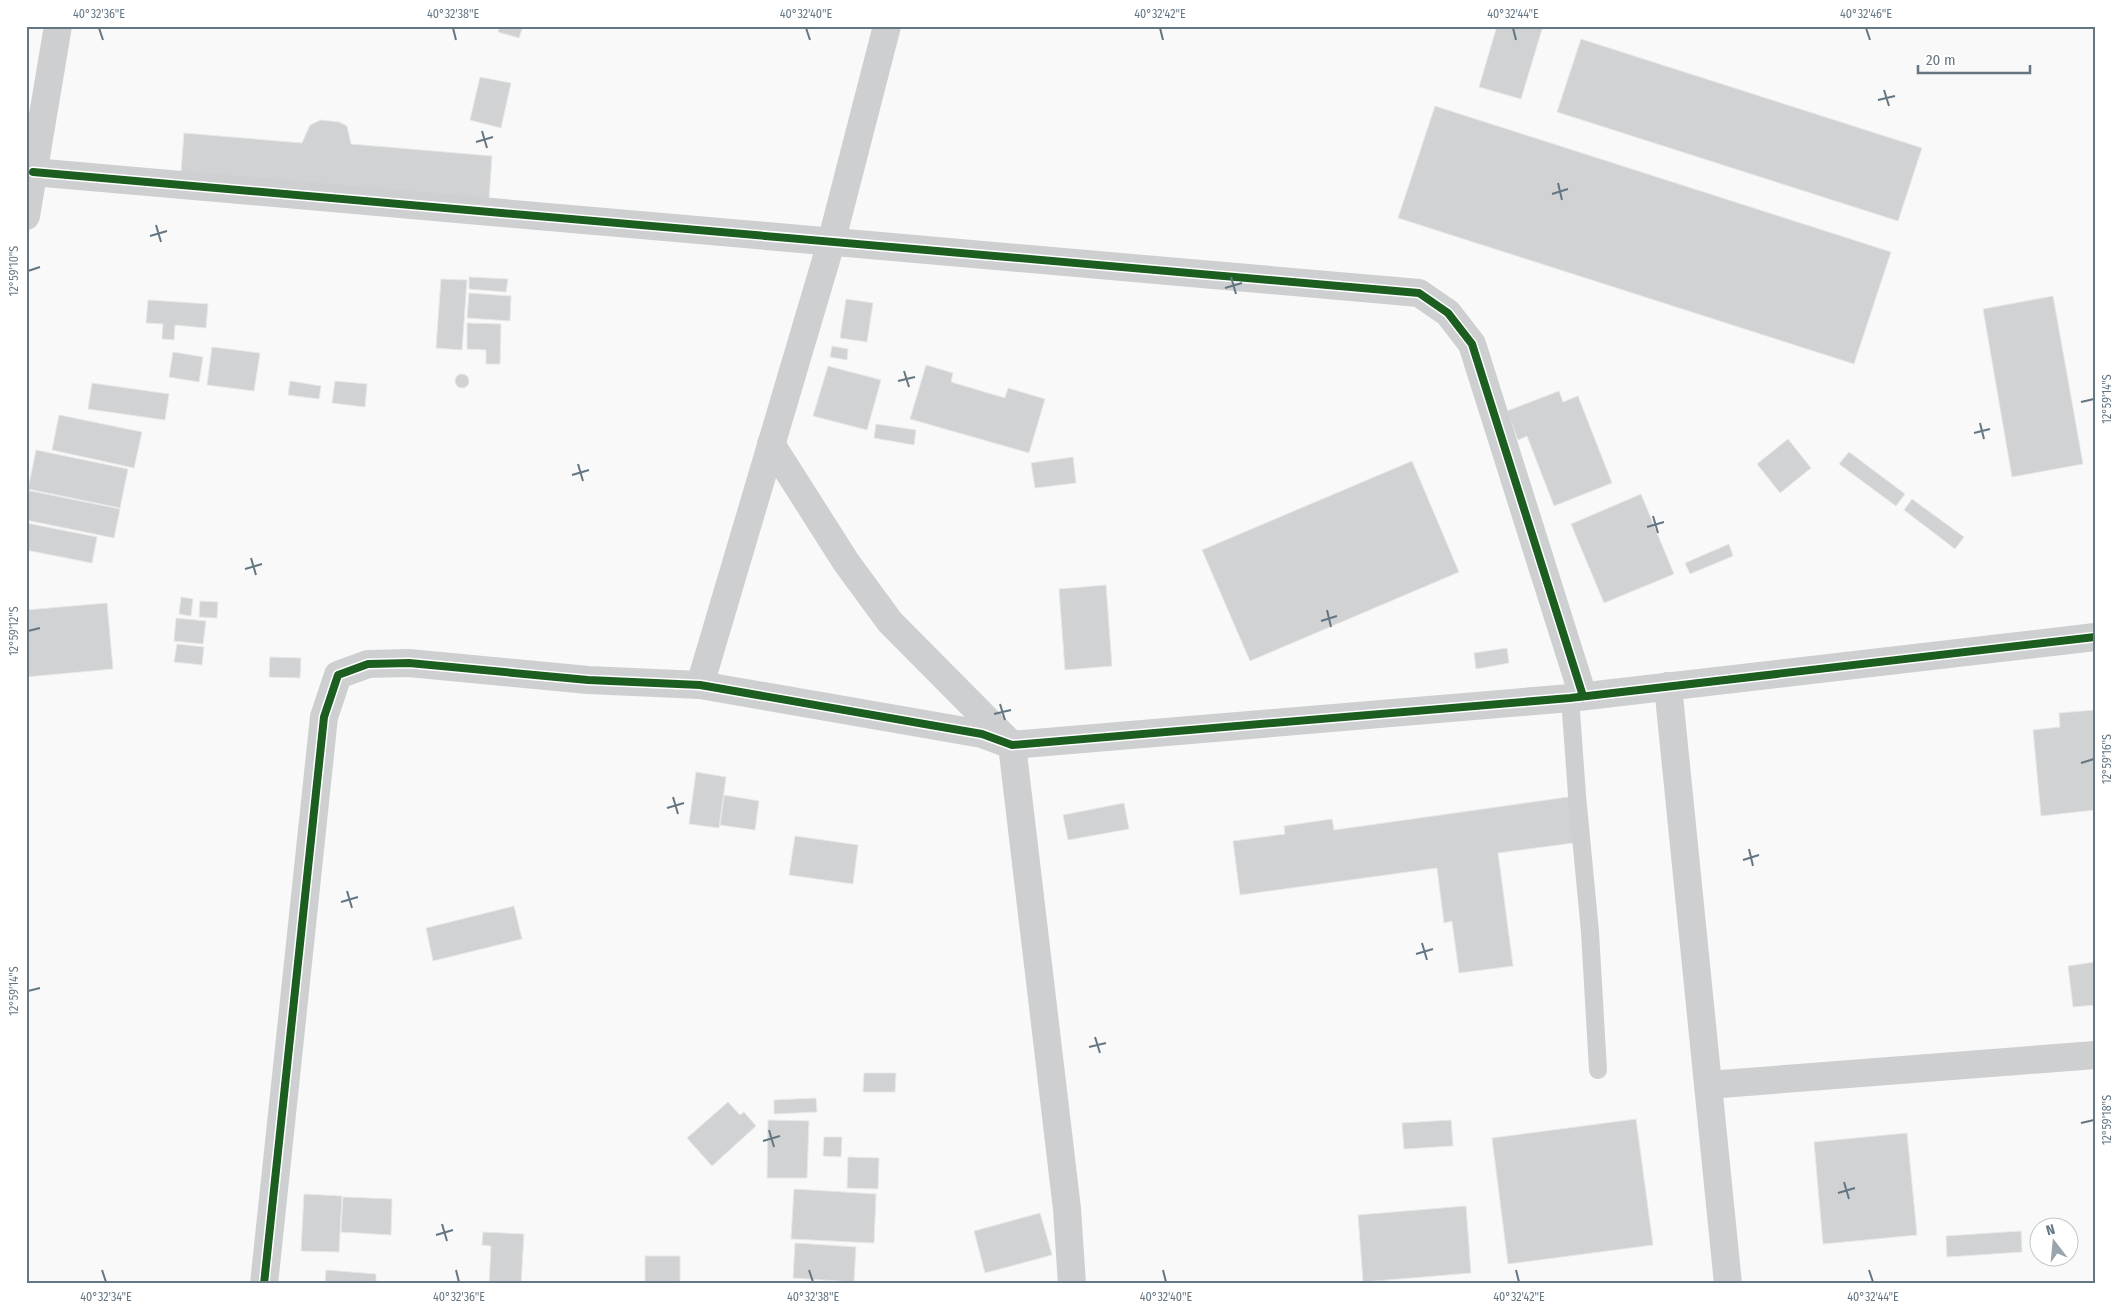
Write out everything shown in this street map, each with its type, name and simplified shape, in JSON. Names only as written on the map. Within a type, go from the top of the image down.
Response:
[{"type":"street","points":[[26,216],[58,26]]},
{"type":"street","points":[[700,685],[831,243],[887,26]]},
{"type":"street","points":[[33,172],[1419,293],[1448,313],[1472,344],[1576,697]]},
{"type":"street","points":[[771,444],[846,562],[890,622],[1012,745],[1067,1209],[1072,1284]]},
{"type":"street","points":[[264,1284],[324,717],[338,675],[368,664],[409,663],[588,680],[700,685],[982,734],[1012,745],[1576,697],[2095,637]]},
{"type":"street","points":[[1668,686],[1728,1284]]},
{"type":"street","points":[[1708,1085],[2095,1055]]},
{"type":"lane","points":[[1576,697],[1577,795],[1590,932],[1598,1070]]},
{"type":"building","points":[[500,26],[523,26],[519,38],[498,32]]},
{"type":"building","points":[[1497,26],[1543,26],[1521,99],[1479,87]]},
{"type":"building","points":[[1581,39],[1922,148],[1898,221],[1557,112]]},
{"type":"building","points":[[480,77],[511,83],[501,128],[470,120]]},
{"type":"building","points":[[1435,106],[1891,252],[1854,364],[1398,218]]},
{"type":"building","points":[[321,120],[339,122],[347,126],[351,144],[492,156],[489,199],[181,172],[184,133],[302,143],[310,125]]},
{"type":"building","points":[[469,277],[508,279],[506,292],[469,289]]},
{"type":"building","points":[[441,279],[467,280],[462,350],[436,348]]},
{"type":"building","points":[[469,293],[511,296],[510,321],[467,318]]},
{"type":"building","points":[[2053,296],[2083,464],[2012,477],[1983,309]]},
{"type":"building","points":[[846,299],[873,303],[867,342],[840,338]]},
{"type":"building","points":[[148,300],[208,304],[206,328],[175,325],[174,340],[162,339],[163,324],[146,323]]},
{"type":"building","points":[[467,323],[501,324],[500,364],[486,364],[486,350],[467,349]]},
{"type":"building","points":[[832,346],[848,349],[847,360],[830,357]]},
{"type":"building","points":[[212,347],[260,353],[254,391],[207,385]]},
{"type":"building","points":[[173,352],[203,357],[199,382],[169,377]]},
{"type":"building","points":[[926,365],[953,373],[951,382],[1005,398],[1008,388],[1045,399],[1029,453],[910,419]]},
{"type":"building","points":[[828,366],[881,380],[867,430],[813,416]]},
{"type":"building","points":[[459,374],[465,374],[469,381],[465,388],[459,388],[455,384],[455,378]]},
{"type":"building","points":[[290,381],[321,386],[319,399],[288,395]]},
{"type":"building","points":[[335,381],[367,384],[365,407],[332,403]]},
{"type":"building","points":[[92,383],[169,394],[165,420],[88,409]]},
{"type":"building","points":[[1559,391],[1563,402],[1578,396],[1612,483],[1554,506],[1527,436],[1518,440],[1507,411]]},
{"type":"building","points":[[59,415],[142,432],[134,468],[52,450]]},
{"type":"building","points":[[876,424],[916,430],[914,445],[874,438]]},
{"type":"building","points":[[1788,439],[1811,468],[1780,493],[1757,464]]},
{"type":"building","points":[[36,450],[128,469],[120,508],[28,489]]},
{"type":"building","points":[[1849,452],[1905,494],[1896,506],[1839,464]]},
{"type":"building","points":[[1073,457],[1076,483],[1035,488],[1031,463]]},
{"type":"building","points":[[1412,461],[1459,572],[1250,661],[1202,550]]},
{"type":"building","points":[[26,490],[120,509],[114,538],[26,520]]},
{"type":"building","points":[[1641,494],[1674,574],[1604,603],[1571,524]]},
{"type":"building","points":[[1912,499],[1964,537],[1955,549],[1904,510]]},
{"type":"building","points":[[26,523],[97,537],[92,563],[26,550]]},
{"type":"building","points":[[1729,544],[1733,556],[1690,574],[1685,563]]},
{"type":"building","points":[[1106,585],[1112,666],[1065,670],[1059,589]]},
{"type":"building","points":[[181,597],[193,599],[191,616],[179,614]]},
{"type":"building","points":[[200,601],[218,602],[217,618],[199,617]]},
{"type":"building","points":[[107,603],[113,669],[26,677],[26,610]]},
{"type":"building","points":[[176,618],[206,621],[203,644],[174,641]]},
{"type":"building","points":[[177,644],[204,647],[202,665],[174,662]]},
{"type":"building","points":[[1507,648],[1509,663],[1476,669],[1474,653]]},
{"type":"building","points":[[270,657],[301,658],[300,678],[269,677]]},
{"type":"building","points":[[2095,710],[2095,810],[2041,816],[2033,730],[2060,727],[2059,713]]},
{"type":"building","points":[[696,772],[726,777],[719,828],[689,824]]},
{"type":"building","points":[[724,795],[759,801],[755,830],[720,825]]},
{"type":"building","points":[[1575,796],[1581,842],[1498,853],[1513,966],[1459,973],[1452,921],[1444,923],[1437,868],[1240,895],[1233,841],[1285,834],[1284,826],[1332,819],[1334,830]]},
{"type":"building","points":[[1124,803],[1129,829],[1068,840],[1063,815]]},
{"type":"building","points":[[795,836],[858,845],[853,884],[789,875]]},
{"type":"building","points":[[514,906],[522,939],[433,961],[426,928]]},
{"type":"building","points":[[2095,962],[2095,1005],[2073,1007],[2068,966]]},
{"type":"building","points":[[864,1073],[896,1073],[895,1092],[863,1092]]},
{"type":"building","points":[[816,1098],[817,1112],[774,1114],[774,1100]]},
{"type":"building","points":[[728,1102],[740,1115],[744,1112],[756,1126],[712,1166],[687,1138]]},
{"type":"building","points":[[1636,1119],[1653,1245],[1508,1264],[1492,1138]]},
{"type":"building","points":[[768,1120],[809,1121],[807,1178],[767,1178]]},
{"type":"building","points":[[1451,1120],[1453,1146],[1404,1149],[1402,1123]]},
{"type":"building","points":[[1907,1133],[1917,1235],[1823,1244],[1814,1142]]},
{"type":"building","points":[[824,1137],[842,1137],[841,1157],[823,1156]]},
{"type":"building","points":[[848,1157],[879,1158],[878,1189],[847,1188]]},
{"type":"building","points":[[794,1189],[876,1194],[874,1243],[791,1239]]},
{"type":"building","points":[[304,1194],[342,1196],[339,1252],[301,1251]]},
{"type":"building","points":[[343,1197],[392,1199],[391,1235],[341,1232]]},
{"type":"building","points":[[1466,1206],[1471,1273],[1363,1282],[1358,1215]]},
{"type":"building","points":[[1040,1213],[1052,1255],[985,1273],[974,1231]]},
{"type":"building","points":[[2021,1231],[2022,1252],[1947,1257],[1946,1236]]},
{"type":"building","points":[[483,1232],[524,1234],[521,1284],[489,1284],[491,1246],[482,1245]]},
{"type":"building","points":[[795,1243],[856,1247],[854,1282],[793,1278]]},
{"type":"building","points":[[645,1256],[680,1256],[680,1284],[645,1284]]},
{"type":"building","points":[[326,1270],[376,1274],[376,1281],[406,1284],[325,1284]]},
{"type":"cycle path","points":[[33,172],[1419,293],[1448,313],[1472,344],[1583,696]]},
{"type":"cycle path","points":[[264,1284],[324,717],[338,675],[368,664],[409,663],[588,680],[700,685],[982,734],[1012,745],[1570,698],[2095,637]]}]
